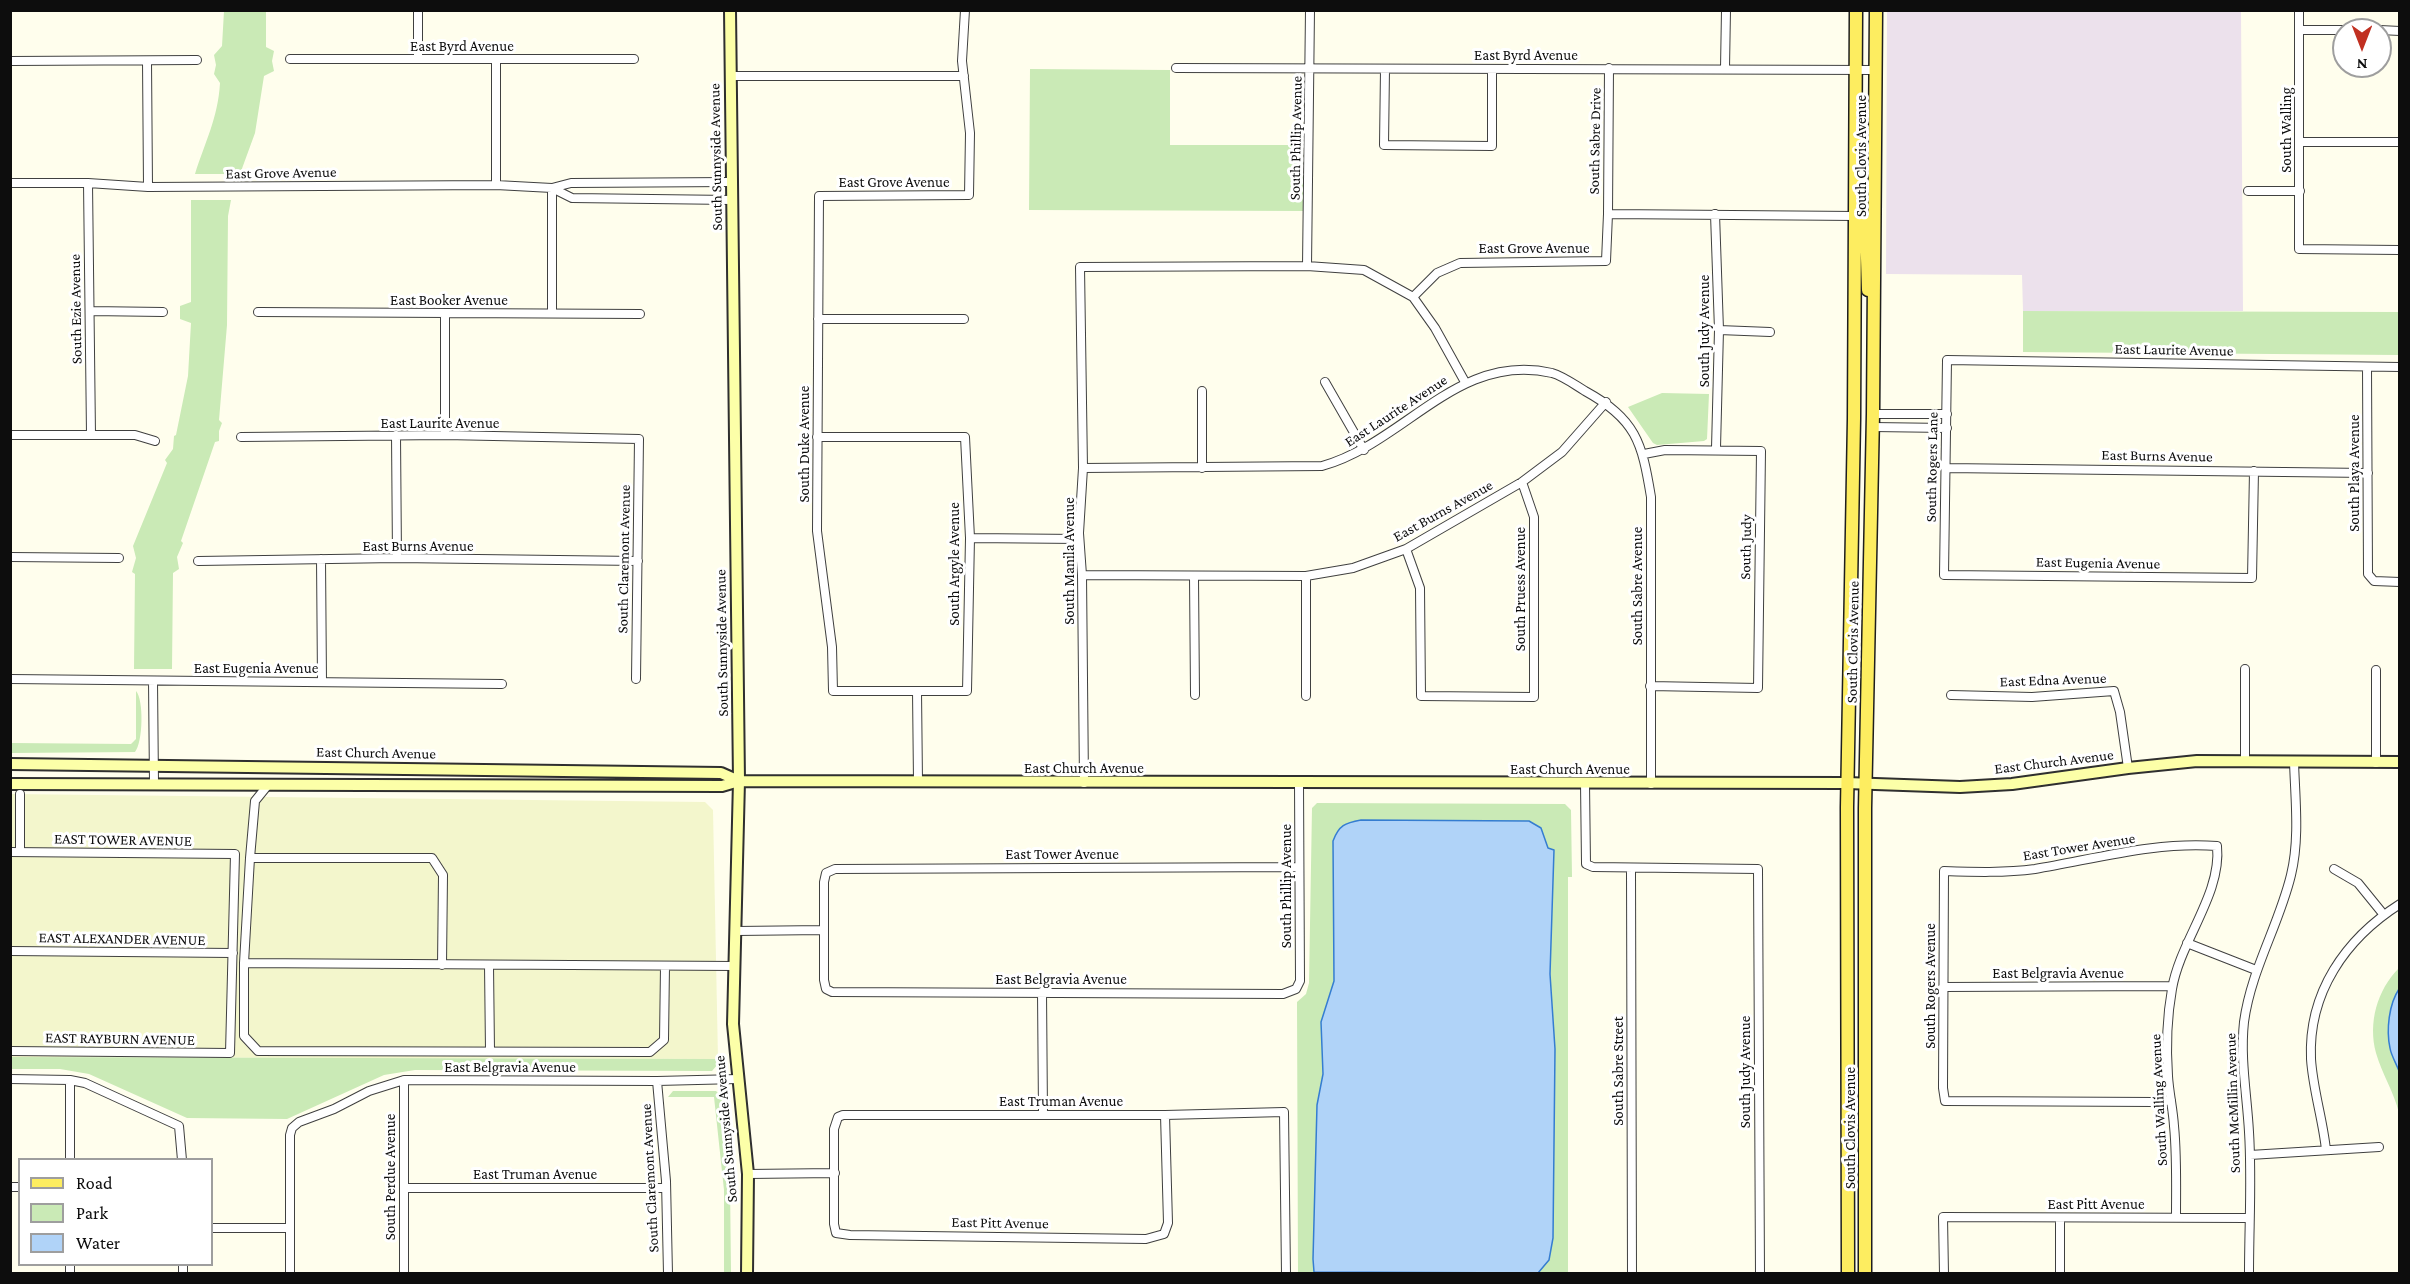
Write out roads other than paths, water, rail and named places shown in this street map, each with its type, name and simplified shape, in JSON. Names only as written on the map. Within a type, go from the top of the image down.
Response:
[{"type":"main road","name":"South Clovis Avenue","points":[[1848,1274],[1847,783],[1856,216],[1856,10]]},
{"type":"main road","name":"South Clovis Avenue","points":[[1865,1274],[1865,784],[1873,420],[1876,10]]},
{"type":"main road","points":[[1856,216],[1863,219],[1866,226],[1866,286],[1874,302]]},
{"type":"street","points":[[418,10],[418,59]]},
{"type":"street","name":"South Sunnyside Avenue","points":[[730,10],[739,781],[733,1024],[748,1174],[747,1274]]},
{"type":"street","points":[[730,76],[964,76],[962,39],[965,10]]},
{"type":"street","name":"South Phillip Avenue","points":[[1307,266],[1310,10]]},
{"type":"street","points":[[1725,68],[1726,10]]},
{"type":"street","name":"South Walling","points":[[2299,10],[2299,249],[2400,250]]},
{"type":"street","points":[[2299,30],[2332,30]]},
{"type":"street","name":"East Byrd Avenue","points":[[290,59],[634,59]]},
{"type":"street","points":[[496,59],[496,184]]},
{"type":"street","points":[[10,61],[197,60]]},
{"type":"street","points":[[147,61],[148,187]]},
{"type":"street","name":"East Byrd Avenue","points":[[1176,68],[1876,70]]},
{"type":"street","name":"South Sabre Drive","points":[[1608,214],[1609,68]]},
{"type":"street","points":[[1385,69],[1384,145],[1492,146],[1492,69]]},
{"type":"street","name":"East Grove Avenue","points":[[819,196],[969,195],[970,133],[964,76]]},
{"type":"street","points":[[2299,142],[2400,142]]},
{"type":"street","name":"East Grove Avenue","points":[[10,183],[88,183],[148,187],[496,184],[552,188],[571,183],[731,182]]},
{"type":"street","name":"South Ezie Avenue","points":[[88,183],[91,435]]},
{"type":"street","points":[[552,188],[552,314]]},
{"type":"street","name":"East Grove Avenue","points":[[552,188],[572,198],[731,200]]},
{"type":"street","points":[[2248,191],[2300,191]]},
{"type":"street","name":"South Duke Avenue","points":[[819,196],[817,531],[832,647],[833,691],[917,691]]},
{"type":"street","points":[[1608,214],[1856,216]]},
{"type":"street","name":"East Grove Avenue","points":[[1413,297],[1437,273],[1460,262],[1606,261],[1608,214]]},
{"type":"street","name":"South Judy Avenue","points":[[1715,214],[1719,330],[1716,448]]},
{"type":"street","points":[[1307,266],[1364,270],[1413,297],[1435,328],[1465,382]]},
{"type":"street","name":"South Manila Avenue","points":[[1084,783],[1082,575],[1079,539],[1083,468],[1080,267],[1307,266]]},
{"type":"street","points":[[90,311],[163,312]]},
{"type":"street","name":"East Booker Avenue","points":[[258,312],[640,314]]},
{"type":"street","points":[[445,313],[445,435]]},
{"type":"street","points":[[818,319],[964,319]]},
{"type":"street","points":[[1719,330],[1770,332]]},
{"type":"street","name":"East Laurite Avenue","points":[[1947,360],[2400,367]]},
{"type":"street","name":"South Rogers Lane","points":[[1944,575],[1947,360]]},
{"type":"street","name":"South Playa Avenue","points":[[2367,367],[2367,569],[2370,578],[2400,582]]},
{"type":"street","name":"East Laurite Avenue","points":[[1083,468],[1322,466],[1364,450],[1465,382],[1505,369],[1554,374],[1606,402]]},
{"type":"street","points":[[1325,382],[1364,450]]},
{"type":"street","points":[[1202,391],[1202,468]]},
{"type":"street","name":"East Burns Avenue","points":[[1082,575],[1306,576],[1353,568],[1406,549],[1522,482],[1562,452],[1606,402]]},
{"type":"street","name":"South Sabre Avenue","points":[[1606,402],[1630,425],[1644,454],[1651,497],[1651,784]]},
{"type":"street","points":[[1873,420],[1947,414]]},
{"type":"street","points":[[1873,420],[1947,428]]},
{"type":"street","points":[[10,435],[135,435],[155,441]]},
{"type":"street","points":[[396,435],[397,558]]},
{"type":"street","name":"East Laurite Avenue","points":[[242,436],[445,435],[639,439]]},
{"type":"street","name":"South Argyle Avenue","points":[[817,437],[965,437],[970,538],[967,691],[917,691]]},
{"type":"street","name":"South Claremont Avenue","points":[[636,679],[639,439]]},
{"type":"street","points":[[1644,454],[1665,450],[1716,448]]},
{"type":"street","name":"South Judy","points":[[1650,686],[1758,688],[1761,451],[1716,448]]},
{"type":"street","name":"East Burns Avenue","points":[[1946,468],[2368,472]]},
{"type":"street","name":"East Eugenia Avenue","points":[[1944,575],[2252,578],[2254,471]]},
{"type":"street","name":"South Pruess Avenue","points":[[1406,549],[1420,588],[1421,696],[1534,698],[1534,517],[1522,482]]},
{"type":"street","points":[[970,538],[1079,539]]},
{"type":"street","points":[[10,556],[119,558]]},
{"type":"street","name":"East Burns Avenue","points":[[198,561],[397,558],[638,561]]},
{"type":"street","points":[[321,559],[322,682]]},
{"type":"street","points":[[1306,576],[1306,696]]},
{"type":"street","points":[[1194,577],[1195,695]]},
{"type":"street","points":[[2245,669],[2245,760]]},
{"type":"street","points":[[2376,670],[2376,763]]},
{"type":"street","name":"East Eugenia Avenue","points":[[10,679],[502,684]]},
{"type":"street","points":[[153,681],[154,784]]},
{"type":"street","points":[[917,691],[918,782]]},
{"type":"street","name":"East Edna Avenue","points":[[1951,695],[2032,697],[2114,691],[2120,712],[2128,768]]},
{"type":"street","name":"East Church Avenue","points":[[10,784],[722,786],[739,781],[1995,785],[2038,782],[2128,768],[2197,761],[2400,762]]},
{"type":"street","name":"South McMillin Avenue","points":[[2249,1274],[2250,1155],[2242,1045],[2248,997],[2256,970],[2280,912],[2292,872],[2296,834],[2294,761]]},
{"type":"street","name":"East Church Avenue","points":[[10,764],[721,773],[739,781]]},
{"type":"street","points":[[268,766],[268,785],[255,801],[244,963],[244,1036],[258,1051],[650,1052],[664,1040],[665,966]]},
{"type":"street","name":"South Phillip Avenue","points":[[1296,989],[1300,981],[1299,783]]},
{"type":"street","points":[[1585,783],[1586,864],[1593,867],[1630,868]]},
{"type":"street","points":[[20,794],[20,852]]},
{"type":"street","name":"East Tower Avenue","points":[[1944,871],[2033,869],[2172,846],[2217,846]]},
{"type":"street","name":"South Walling Avenue","points":[[2176,1218],[2177,1159],[2170,1100],[2167,1045],[2172,986],[2215,876],[2217,846]]},
{"type":"street","name":"EAST TOWER AVENUE","points":[[10,852],[235,854],[233,953]]},
{"type":"street","points":[[250,858],[432,858],[443,875],[442,965]]},
{"type":"street","name":"East Tower Avenue","points":[[824,930],[824,882],[826,873],[835,869],[1299,867]]},
{"type":"street","name":"South Judy Avenue","points":[[1630,868],[1758,869],[1760,1274]]},
{"type":"street","name":"South Sabre Street","points":[[1630,868],[1632,1274]]},
{"type":"street","points":[[2334,868],[2358,883],[2384,915]]},
{"type":"street","name":"South Rogers Avenue","points":[[1944,871],[1943,1088],[1945,1101],[2155,1102],[2170,1100]]},
{"type":"street","points":[[2326,1150],[2312,1060],[2314,1019],[2326,983],[2342,956],[2365,930],[2400,904]]},
{"type":"street","points":[[736,931],[824,930]]},
{"type":"street","name":"East Belgravia Avenue","points":[[824,930],[824,980],[826,989],[832,992],[1283,994],[1296,989]]},
{"type":"street","points":[[2187,943],[2256,970]]},
{"type":"street","name":"EAST ALEXANDER AVENUE","points":[[10,951],[233,953]]},
{"type":"street","name":"EAST RAYBURN AVENUE","points":[[10,1051],[230,1053],[233,953]]},
{"type":"street","points":[[244,963],[735,966]]},
{"type":"street","points":[[489,965],[490,1052]]},
{"type":"street","name":"East Belgravia Avenue","points":[[1943,987],[2172,986]]},
{"type":"street","points":[[1042,992],[1043,1114]]},
{"type":"street","points":[[10,1079],[70,1080],[103,1090],[179,1126],[182,1158]]},
{"type":"street","name":"East Belgravia Avenue","points":[[290,1228],[290,1135],[292,1128],[299,1122],[334,1109],[369,1091],[404,1080],[657,1082],[738,1079]]},
{"type":"street","points":[[70,1080],[70,1158]]},
{"type":"street","name":"South Perdue Avenue","points":[[404,1080],[404,1274]]},
{"type":"street","name":"South Claremont Avenue","points":[[657,1082],[666,1188],[668,1274]]},
{"type":"street","name":"East Truman Avenue","points":[[835,1173],[834,1130],[838,1117],[852,1113],[1165,1115],[1284,1112],[1287,1274]]},
{"type":"street","name":"East Pitt Avenue","points":[[835,1173],[834,1224],[836,1233],[1146,1239],[1164,1234],[1168,1223],[1165,1115]]},
{"type":"street","points":[[2250,1155],[2379,1148]]},
{"type":"street","points":[[748,1174],[835,1173]]},
{"type":"street","name":"East Truman Avenue","points":[[404,1188],[666,1188]]},
{"type":"street","name":"East Pitt Avenue","points":[[1944,1274],[1943,1217],[2249,1218]]},
{"type":"street","points":[[2060,1218],[2060,1274]]},
{"type":"street","points":[[213,1228],[290,1228],[290,1274]]},
{"type":"water","points":[[1361,820],[1529,821],[1541,828],[1548,848],[1554,850],[1550,974],[1555,1049],[1553,1238],[1549,1260],[1538,1273],[1314,1272],[1317,1105],[1323,1074],[1321,1022],[1334,981],[1333,841],[1343,826]]},
{"type":"water","points":[[2399,989],[2399,1071],[2391,1051],[2388,1033],[2389,1017]]}]
